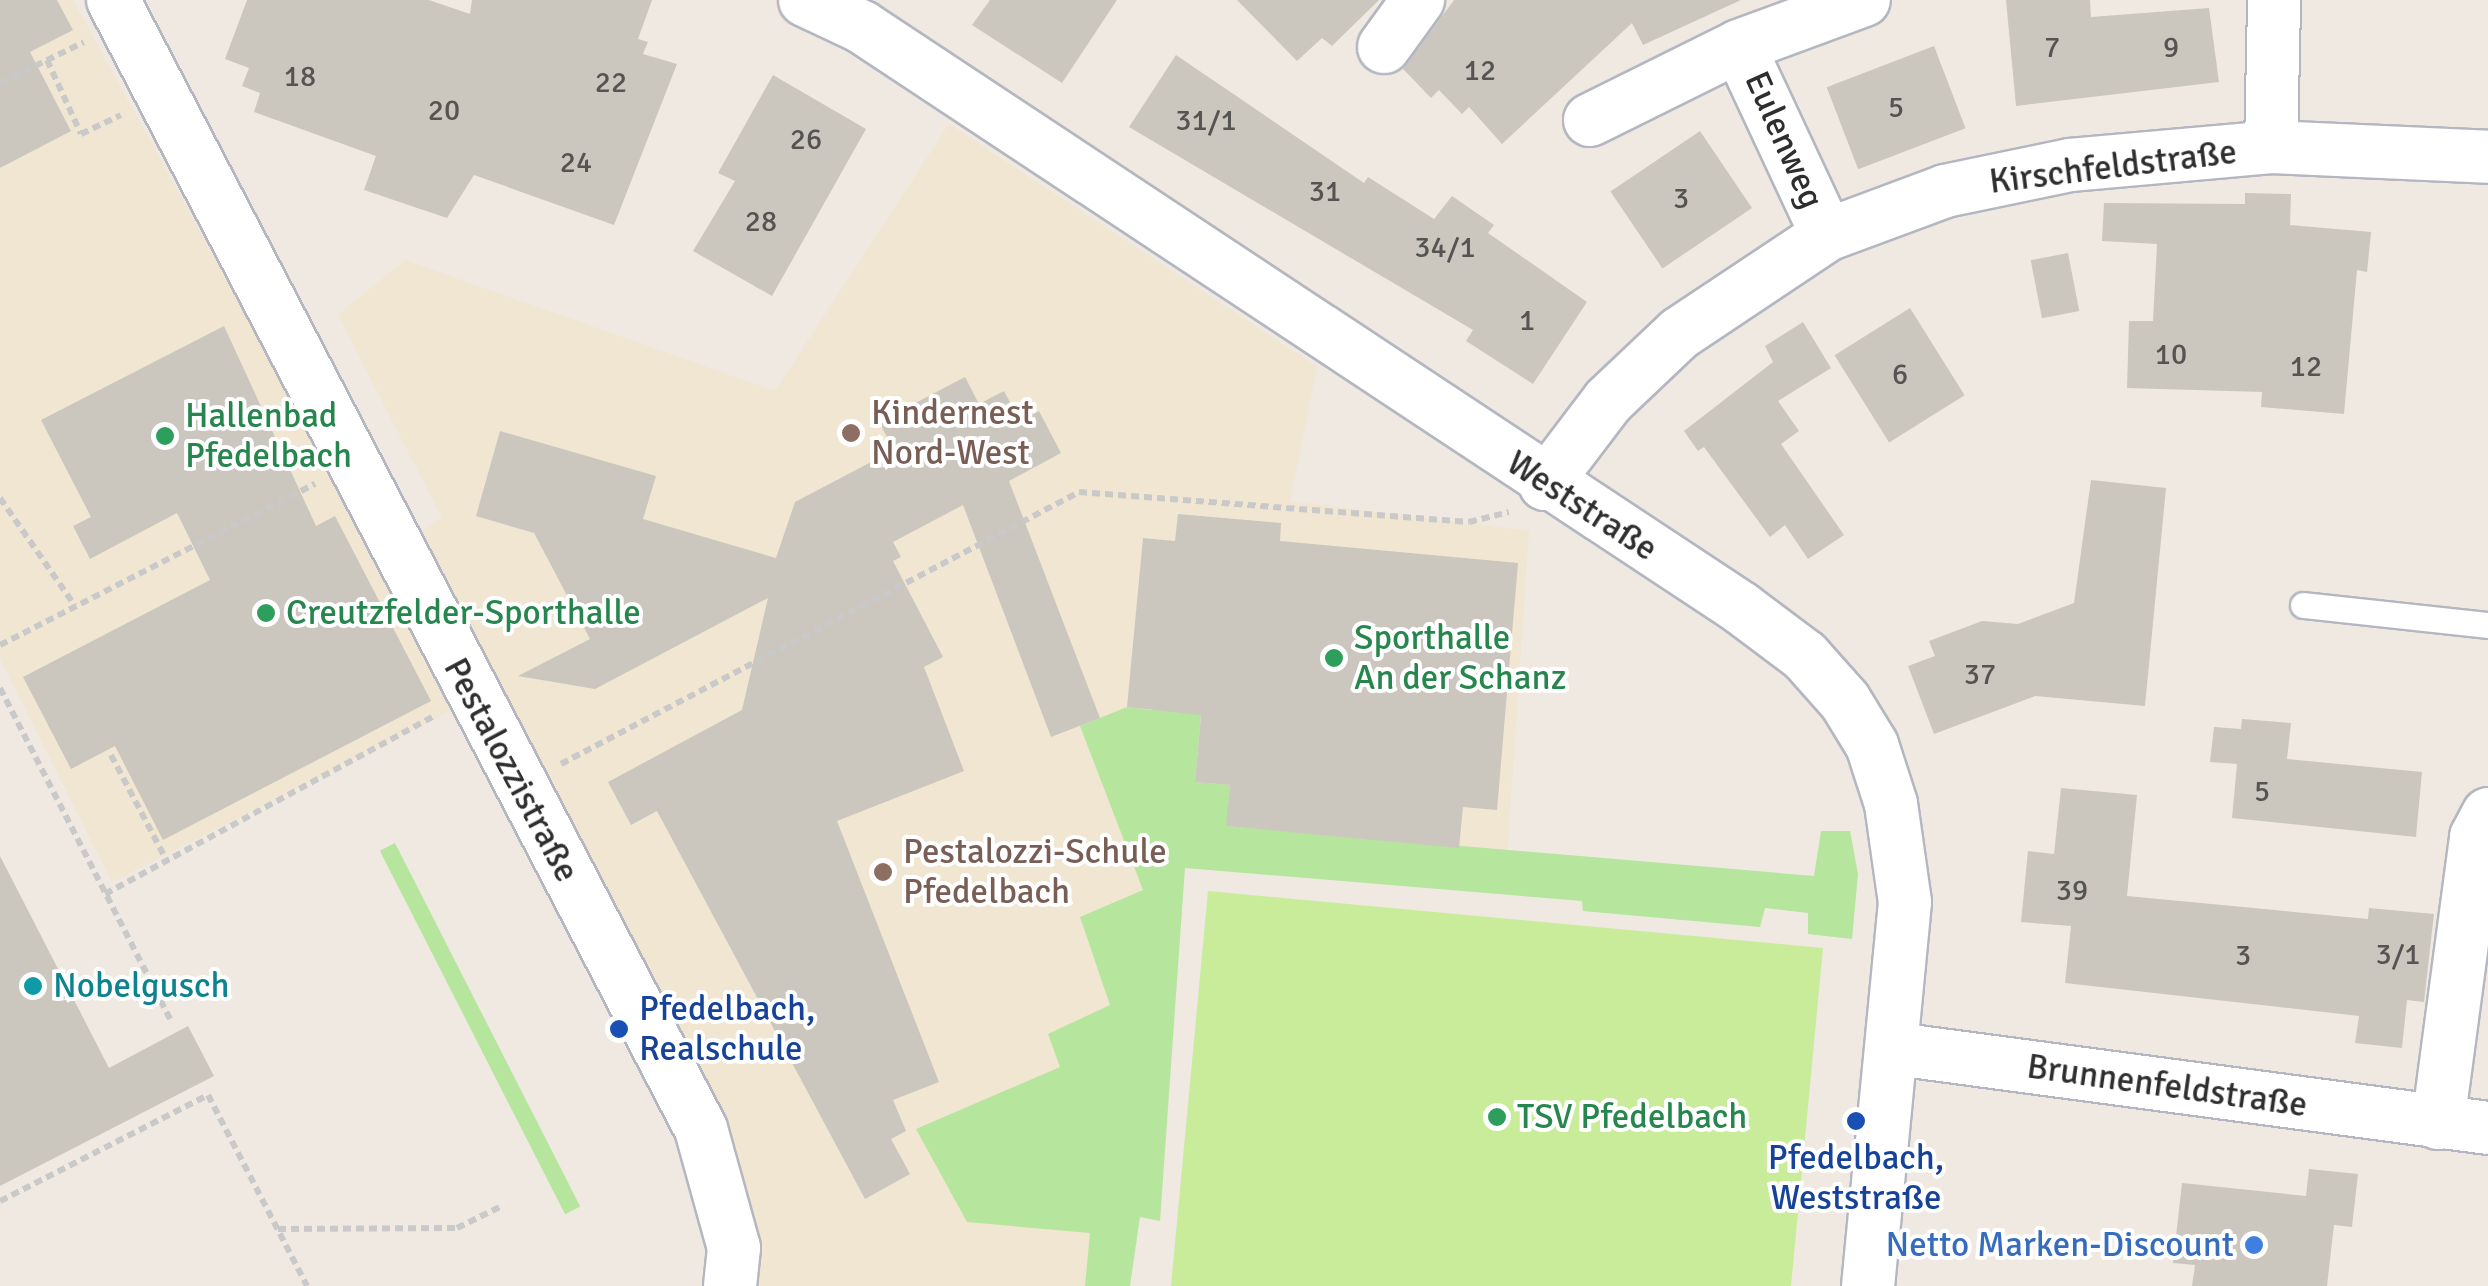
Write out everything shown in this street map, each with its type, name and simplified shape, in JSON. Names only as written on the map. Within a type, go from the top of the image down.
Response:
[{"type":"street","name":"Weststraße","points":[[805,0],[871,14],[1545,484],[1741,608],[1805,656],[1845,701],[1872,745],[1891,804],[1905,902],[1896,1048],[1868,1286]]},
{"type":"street","points":[[1384,47],[1418,0]]},
{"type":"street","name":"Eulenweg","points":[[1590,120],[1739,46],[1864,0]]},
{"type":"street","points":[[2271,147],[2274,0]]},
{"type":"street","name":"Pestalozzistraße","points":[[118,11],[470,696],[702,1129],[734,1248],[730,1286]]},
{"type":"street","name":"Eulenweg","points":[[1739,46],[1827,235]]},
{"type":"street","name":"Kirschfeldstraße","points":[[1545,484],[1608,401],[1680,333],[1827,235],[1946,191],[2070,165],[2271,147],[2488,157]]},
{"type":"street","name":"Brunnenfeldstraße","points":[[1896,1048],[2463,1125],[2476,836],[2488,814]]},
{"type":"lane","points":[[2302,605],[2488,625]]},
{"type":"path","points":[[0,83],[46,60],[118,11]]},
{"type":"path","points":[[46,60],[82,134],[163,95]]},
{"type":"path","points":[[0,645],[350,465]]},
{"type":"path","points":[[519,786],[1080,492],[1469,522],[1516,510],[1545,484]]},
{"type":"path","points":[[0,498],[75,606]]},
{"type":"path","points":[[0,688],[172,1023]]},
{"type":"path","points":[[105,894],[470,696]]},
{"type":"path","points":[[111,755],[166,861]]},
{"type":"path","points":[[0,1201],[208,1095],[307,1286]]},
{"type":"path","points":[[278,1230],[457,1228],[502,1206]]},
{"type":"shaded area","points":[[0,0],[73,0],[460,706],[112,882],[0,659]]},
{"type":"shaded area","name":"Pestalozzi-Schule Pfedelbach","points":[[949,124],[1317,367],[1290,501],[1529,531],[1505,887],[1177,858],[1113,1286],[759,1286],[755,1241],[416,536],[442,518],[338,315],[405,260],[775,391]]},
{"type":"green space","points":[[1153,698],[1202,703],[1195,782],[1230,785],[1227,826],[1814,876],[1821,831],[1850,831],[1858,874],[1852,939],[1808,934],[1808,913],[1765,908],[1760,927],[1583,911],[1582,901],[1185,868],[1160,1221],[1140,1217],[1130,1286],[1085,1286],[1090,1233],[967,1222],[916,1129],[1060,1067],[1048,1034],[1110,1005],[1080,917],[1143,890],[1080,726],[1127,707],[1152,710]]},
{"type":"green space","points":[[395,843],[580,1207],[565,1214],[380,851]]},
{"type":"green space","name":"TSV Pfedelbach","points":[[1208,891],[1823,948],[1791,1286],[1171,1286]]},
{"type":"building","points":[[0,0],[57,0],[73,30],[30,52],[71,131],[0,168]]},
{"type":"building","points":[[247,0],[429,0],[470,14],[472,0],[652,0],[638,39],[648,42],[643,54],[677,64],[614,225],[474,175],[447,218],[364,190],[376,156],[254,112],[260,93],[242,86],[249,68],[225,59]]},
{"type":"building","points":[[990,0],[1117,0],[1062,83],[972,25]]},
{"type":"building","points":[[1237,0],[1379,0],[1332,46],[1322,38],[1297,61]]},
{"type":"building","points":[[1454,0],[1741,0],[1643,45],[1632,23],[1502,144],[1469,107],[1462,114],[1439,90],[1431,98],[1403,69]]},
{"type":"building","points":[[2006,0],[2090,0],[2091,17],[2209,8],[2219,82],[2016,106]]},
{"type":"building","points":[[1934,46],[1966,128],[1858,169],[1827,87]]},
{"type":"building","points":[[1176,55],[1364,183],[1368,177],[1434,219],[1452,196],[1494,225],[1488,233],[1587,302],[1533,384],[1466,341],[1473,330],[1129,127]]},
{"type":"building","points":[[773,75],[866,129],[772,296],[693,251],[735,181],[718,173]]},
{"type":"building","points":[[1700,131],[1752,208],[1662,268],[1610,191]]},
{"type":"building","points":[[2245,193],[2291,194],[2290,225],[2371,232],[2367,272],[2357,270],[2344,414],[2261,407],[2262,392],[2127,388],[2129,321],[2153,321],[2157,244],[2102,241],[2104,203],[2245,204]]},
{"type":"building","points":[[2068,253],[2079,311],[2042,318],[2031,260]]},
{"type":"building","points":[[1910,308],[1965,395],[1889,443],[1835,355]]},
{"type":"building","points":[[1803,322],[1831,368],[1778,401],[1799,431],[1781,444],[1844,535],[1808,559],[1785,525],[1770,537],[1704,447],[1698,451],[1684,431],[1773,362],[1765,346]]},
{"type":"building","name":"Creutzfelder-Sporthalle","points":[[224,326],[316,526],[335,516],[431,701],[163,840],[115,746],[71,769],[23,677],[210,580],[177,513],[90,559],[73,526],[91,517],[41,420]]},
{"type":"building","points":[[965,377],[979,404],[1004,391],[1020,421],[1039,411],[1061,453],[1009,481],[1100,718],[1051,737],[963,505],[893,542],[901,557],[893,561],[943,657],[924,667],[964,771],[837,821],[939,1082],[893,1100],[906,1131],[891,1139],[910,1174],[865,1199],[657,811],[631,825],[608,782],[742,710],[768,598],[595,689],[518,676],[590,639],[534,533],[476,516],[500,431],[656,476],[643,519],[776,558],[795,502],[894,450],[879,422]]},
{"type":"building","points":[[2091,480],[2166,488],[2145,706],[2035,696],[1934,734],[1908,666],[1935,656],[1929,641],[1982,621],[2018,624],[2074,603]]},
{"type":"building","name":"Sporthalle An der Schanz","points":[[1178,514],[1281,523],[1280,541],[1518,563],[1497,810],[1463,807],[1459,848],[1226,826],[1230,785],[1195,782],[1201,715],[1127,707],[1143,538],[1175,541]]},
{"type":"building","points":[[2242,719],[2291,723],[2287,759],[2422,772],[2416,837],[2232,818],[2237,764],[2210,762],[2214,727],[2241,729]]},
{"type":"building","points":[[2061,788],[2137,795],[2127,896],[2368,919],[2369,908],[2434,914],[2424,1002],[2407,1000],[2402,1048],[2355,1043],[2359,1016],[2065,983],[2071,926],[2021,922],[2028,851],[2054,854]]},
{"type":"building","name":"Nobelgusch","points":[[0,856],[109,1068],[188,1026],[214,1076],[0,1186]]},
{"type":"building","name":"Netto Marken-Discount","points":[[2309,1169],[2358,1174],[2352,1227],[2334,1225],[2327,1286],[2192,1286],[2195,1265],[2173,1263],[2182,1183],[2306,1196]]},
{"type":"place","name":"Kindernest Nord-West","points":[[851,433]]},
{"type":"place","name":"Hallenbad Pfedelbach","points":[[165,436]]},
{"type":"place","name":"Creutzfelder-Sporthalle","points":[[266,613]]},
{"type":"place","name":"Sporthalle An der Schanz","points":[[1334,658]]},
{"type":"place","name":"Pestalozzi-Schule Pfedelbach","points":[[883,872]]},
{"type":"place","name":"Nobelgusch","points":[[33,986]]},
{"type":"place","name":"Pfedelbach, Realschule","points":[[619,1029]]},
{"type":"place","name":"TSV Pfedelbach","points":[[1497,1117]]},
{"type":"place","name":"Pfedelbach, Weststraße","points":[[1856,1121]]},
{"type":"place","name":"Netto Marken-Discount","points":[[2254,1245]]}]
